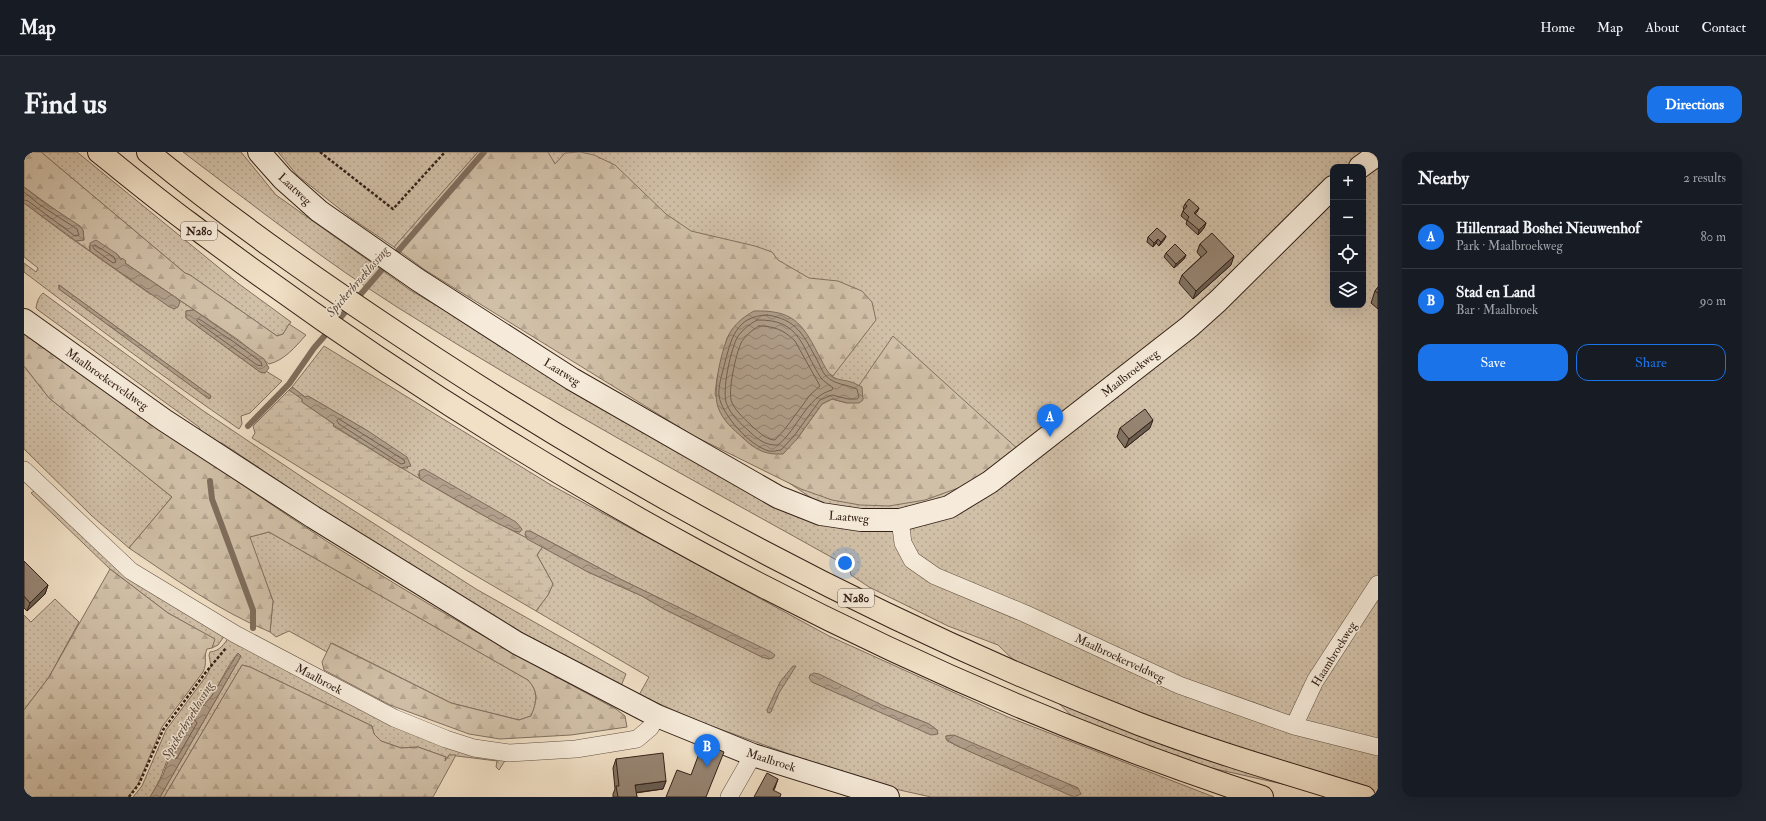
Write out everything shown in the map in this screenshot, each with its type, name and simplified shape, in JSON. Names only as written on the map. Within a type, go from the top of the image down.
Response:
[{"type":"highway","name":"N280","points":[[99,152],[187,222],[365,349],[486,428],[576,482],[729,568],[843,626],[938,671],[1033,713],[1150,758],[1262,797]]},
{"type":"highway","name":"N280","points":[[148,152],[189,186],[384,325],[507,405],[608,466],[751,546],[962,650],[1142,725],[1261,766],[1364,797]]},
{"type":"street","name":"Laatweg","points":[[259,152],[284,180],[319,211],[418,280],[572,379],[778,497],[821,514],[861,520],[900,520]]},
{"type":"street","points":[[1364,164],[1378,154]]},
{"type":"street","name":"Maalbroekweg","points":[[900,520],[949,507],[990,482],[1190,327],[1330,190]]},
{"type":"street","name":"Maalbroekerveldweg","points":[[24,320],[164,420],[191,436]]},
{"type":"street","name":"Maalbroek","points":[[191,436],[313,517],[517,643],[657,716],[753,755],[888,797]]},
{"type":"street","name":"Maalbroek","points":[[24,470],[131,571],[235,634],[394,718],[446,739],[474,748],[509,753],[547,752],[576,749],[637,739],[650,728],[657,716]]},
{"type":"street","name":"Maalbroekerveldweg","points":[[900,520],[903,543],[912,560],[935,576],[1026,614],[1179,685],[1294,726],[1378,747]]},
{"type":"street","name":"Haambroekweg","points":[[1294,726],[1315,681],[1378,584]]},
{"type":"street","points":[[729,797],[753,755]]},
{"type":"path","points":[[320,152],[393,209],[445,152]]},
{"type":"path","points":[[129,797],[140,784],[163,730],[206,672],[223,653],[235,634]]},
{"type":"green space","points":[[24,152],[41,152],[185,273],[277,336],[283,334],[289,324],[306,335],[285,356],[269,364],[237,339],[125,263],[117,254],[89,246],[90,251],[76,241],[84,240],[83,230],[24,187]]},
{"type":"green space","points":[[41,152],[77,152],[239,284],[291,322],[283,334],[277,336],[185,273]]},
{"type":"green space","points":[[183,152],[241,152],[276,195],[410,290],[784,509],[847,522],[430,241],[509,152],[1378,152],[1378,797],[1340,797],[1100,743],[998,645],[948,626],[869,587],[851,575],[849,567],[621,440],[452,341],[369,289],[288,232]]},
{"type":"green space","points":[[278,152],[478,152],[394,247],[351,218],[297,175]]},
{"type":"green space","points":[[478,152],[548,152],[555,164],[565,153],[580,152],[594,155],[615,165],[666,214],[691,231],[755,246],[772,252],[778,260],[809,278],[838,281],[862,291],[872,302],[876,320],[833,376],[743,318],[732,330],[727,338],[717,378],[715,394],[726,421],[752,446],[797,439],[822,404],[832,399],[847,403],[893,336],[1020,451],[961,487],[925,500],[889,506],[860,505],[832,500],[801,489],[692,435],[425,270],[394,247]]},
{"type":"green space","points":[[24,203],[150,294],[180,302],[178,299],[194,310],[186,311],[186,318],[260,372],[265,373],[266,371],[282,381],[250,413],[241,416],[242,424],[239,429],[131,352],[24,272],[24,263],[36,272],[38,268],[24,257]],"holes":[[[59,285],[211,396],[210,399],[59,289]]]},
{"type":"green space","points":[[43,293],[202,410],[317,487],[476,589],[626,674],[621,686],[444,591],[222,443],[208,438],[199,427],[38,310],[36,308],[37,302]]},
{"type":"green space","points":[[24,329],[289,517],[435,607],[507,649],[616,709],[625,716],[627,727],[571,735],[500,739],[469,734],[390,705],[324,670],[322,662],[331,643],[451,703],[519,720],[531,716],[536,701],[534,689],[528,680],[269,532],[250,537],[273,601],[270,632],[251,624],[180,583],[129,548],[172,497],[49,398],[24,366]]},
{"type":"green space","points":[[324,346],[551,485],[829,636],[1008,717],[1214,797],[931,797],[886,787],[792,755],[703,723],[639,695],[649,677],[536,611],[548,595],[553,584],[537,555],[543,546],[588,572],[642,596],[664,609],[762,657],[769,659],[774,655],[618,578],[530,531],[525,534],[527,539],[514,531],[520,532],[418,474],[420,479],[401,468],[408,468],[368,431],[308,396],[305,397],[292,387]],"holes":[[[812,682],[884,706],[929,724],[937,730],[935,735]],[[946,736],[954,736],[1078,788],[987,759],[947,741]]]},
{"type":"green space","points":[[24,366],[49,398],[172,497],[129,548],[92,516],[24,449]]},
{"type":"green space","points":[[289,390],[302,399],[302,402],[334,424],[333,426],[463,504],[543,546],[537,555],[553,584],[548,595],[536,611],[466,570],[252,438],[255,433],[253,426]]},
{"type":"green space","points":[[36,490],[225,635],[218,645],[212,648],[214,639],[168,613],[110,569],[31,493]]},
{"type":"green space","points":[[269,532],[528,680],[532,684],[536,697],[535,706],[531,716],[519,720],[451,703],[332,643],[327,652],[289,631],[276,637],[270,632],[273,601],[249,537]]},
{"type":"green space","points":[[110,569],[168,613],[215,639],[212,648],[207,649],[203,672],[162,727],[138,784],[128,797],[24,797],[24,710],[49,677]]},
{"type":"green space","points":[[55,599],[79,622],[49,677],[24,710],[24,615],[31,622]]},
{"type":"green space","points":[[229,637],[506,759],[499,770],[496,767],[497,761],[449,755],[444,764],[446,757],[418,747],[401,748],[381,741],[374,734],[372,726],[250,667],[242,665],[164,797],[160,797],[241,656],[238,653],[210,698],[179,735],[171,750],[160,780],[150,797],[133,797],[142,786],[166,730],[207,675],[211,666],[209,655],[210,652],[219,649]]},
{"type":"green space","points":[[242,665],[250,667],[372,726],[374,734],[381,741],[401,748],[418,747],[446,757],[445,761],[449,755],[456,755],[433,797],[164,797]]},
{"type":"water","points":[[24,187],[42,201],[80,226],[83,230],[84,240],[76,241],[24,203]]},
{"type":"water","points":[[96,240],[117,254],[121,260],[122,258],[126,261],[125,263],[178,299],[180,302],[178,307],[174,309],[168,306],[90,251],[90,243]]},
{"type":"water","points":[[59,285],[211,396],[209,399],[59,289]]},
{"type":"water","points":[[194,310],[264,359],[269,368],[265,373],[260,372],[186,318],[186,311]]},
{"type":"water","points":[[754,311],[778,313],[794,320],[807,334],[831,376],[862,387],[863,400],[859,403],[847,403],[832,399],[822,404],[797,439],[783,454],[766,453],[757,449],[748,442],[725,420],[720,412],[716,400],[717,380],[724,347],[731,331],[744,317]]},
{"type":"water","points":[[292,387],[305,397],[308,396],[368,431],[407,457],[411,466],[401,468],[333,425],[334,424],[302,402],[302,399],[289,390]]},
{"type":"water","points":[[424,469],[516,522],[522,529],[520,532],[514,531],[497,523],[420,479],[419,471]]},
{"type":"water","points":[[526,531],[530,531],[618,578],[775,655],[773,658],[769,659],[762,657],[664,609],[642,596],[588,572],[527,539],[525,534]]},
{"type":"water","points":[[238,653],[241,656],[160,797],[150,797],[163,775],[175,742],[190,720],[211,697]]},
{"type":"water","points":[[793,666],[796,666],[779,693],[771,712],[768,713],[767,710],[780,682]]},
{"type":"water","points":[[814,673],[819,674],[884,706],[929,724],[937,730],[938,734],[931,735],[812,682],[809,678],[810,675]]},
{"type":"water","points":[[954,735],[1078,788],[1081,794],[1074,797],[957,746],[946,739],[946,736]]},
{"type":"building","points":[[1189,199],[1199,208],[1194,213],[1206,223],[1199,230],[1187,220],[1189,217],[1183,211],[1187,206],[1185,204]]},
{"type":"building","points":[[1157,228],[1166,236],[1161,242],[1158,239],[1154,243],[1148,237]]},
{"type":"building","points":[[1212,233],[1234,256],[1196,291],[1182,275],[1207,252],[1200,244]]},
{"type":"building","points":[[1175,244],[1186,255],[1176,264],[1166,253]]},
{"type":"building","points":[[1145,409],[1153,420],[1129,439],[1120,428]]},
{"type":"building","points":[[24,561],[48,585],[30,603],[24,596]]},
{"type":"building","points":[[703,743],[724,752],[706,797],[666,797],[677,770],[691,775]]},
{"type":"building","points":[[663,753],[666,781],[635,785],[637,797],[618,797],[616,786],[619,786],[616,759]]},
{"type":"building","points":[[767,773],[778,779],[773,790],[781,794],[780,797],[754,797]]},
{"type":"waterway","name":"Spickerbroeklossing","points":[[248,426],[289,384],[314,348],[484,152]]},
{"type":"waterway","name":"Spickerbroeklossing","points":[[210,481],[212,499],[253,610],[253,628]]},
{"type":"place","name":"Hillenraad Boshei Nieuwenhof","points":[[1050,437]]},
{"type":"place","name":"Stad en Land","points":[[707,767]]}]
